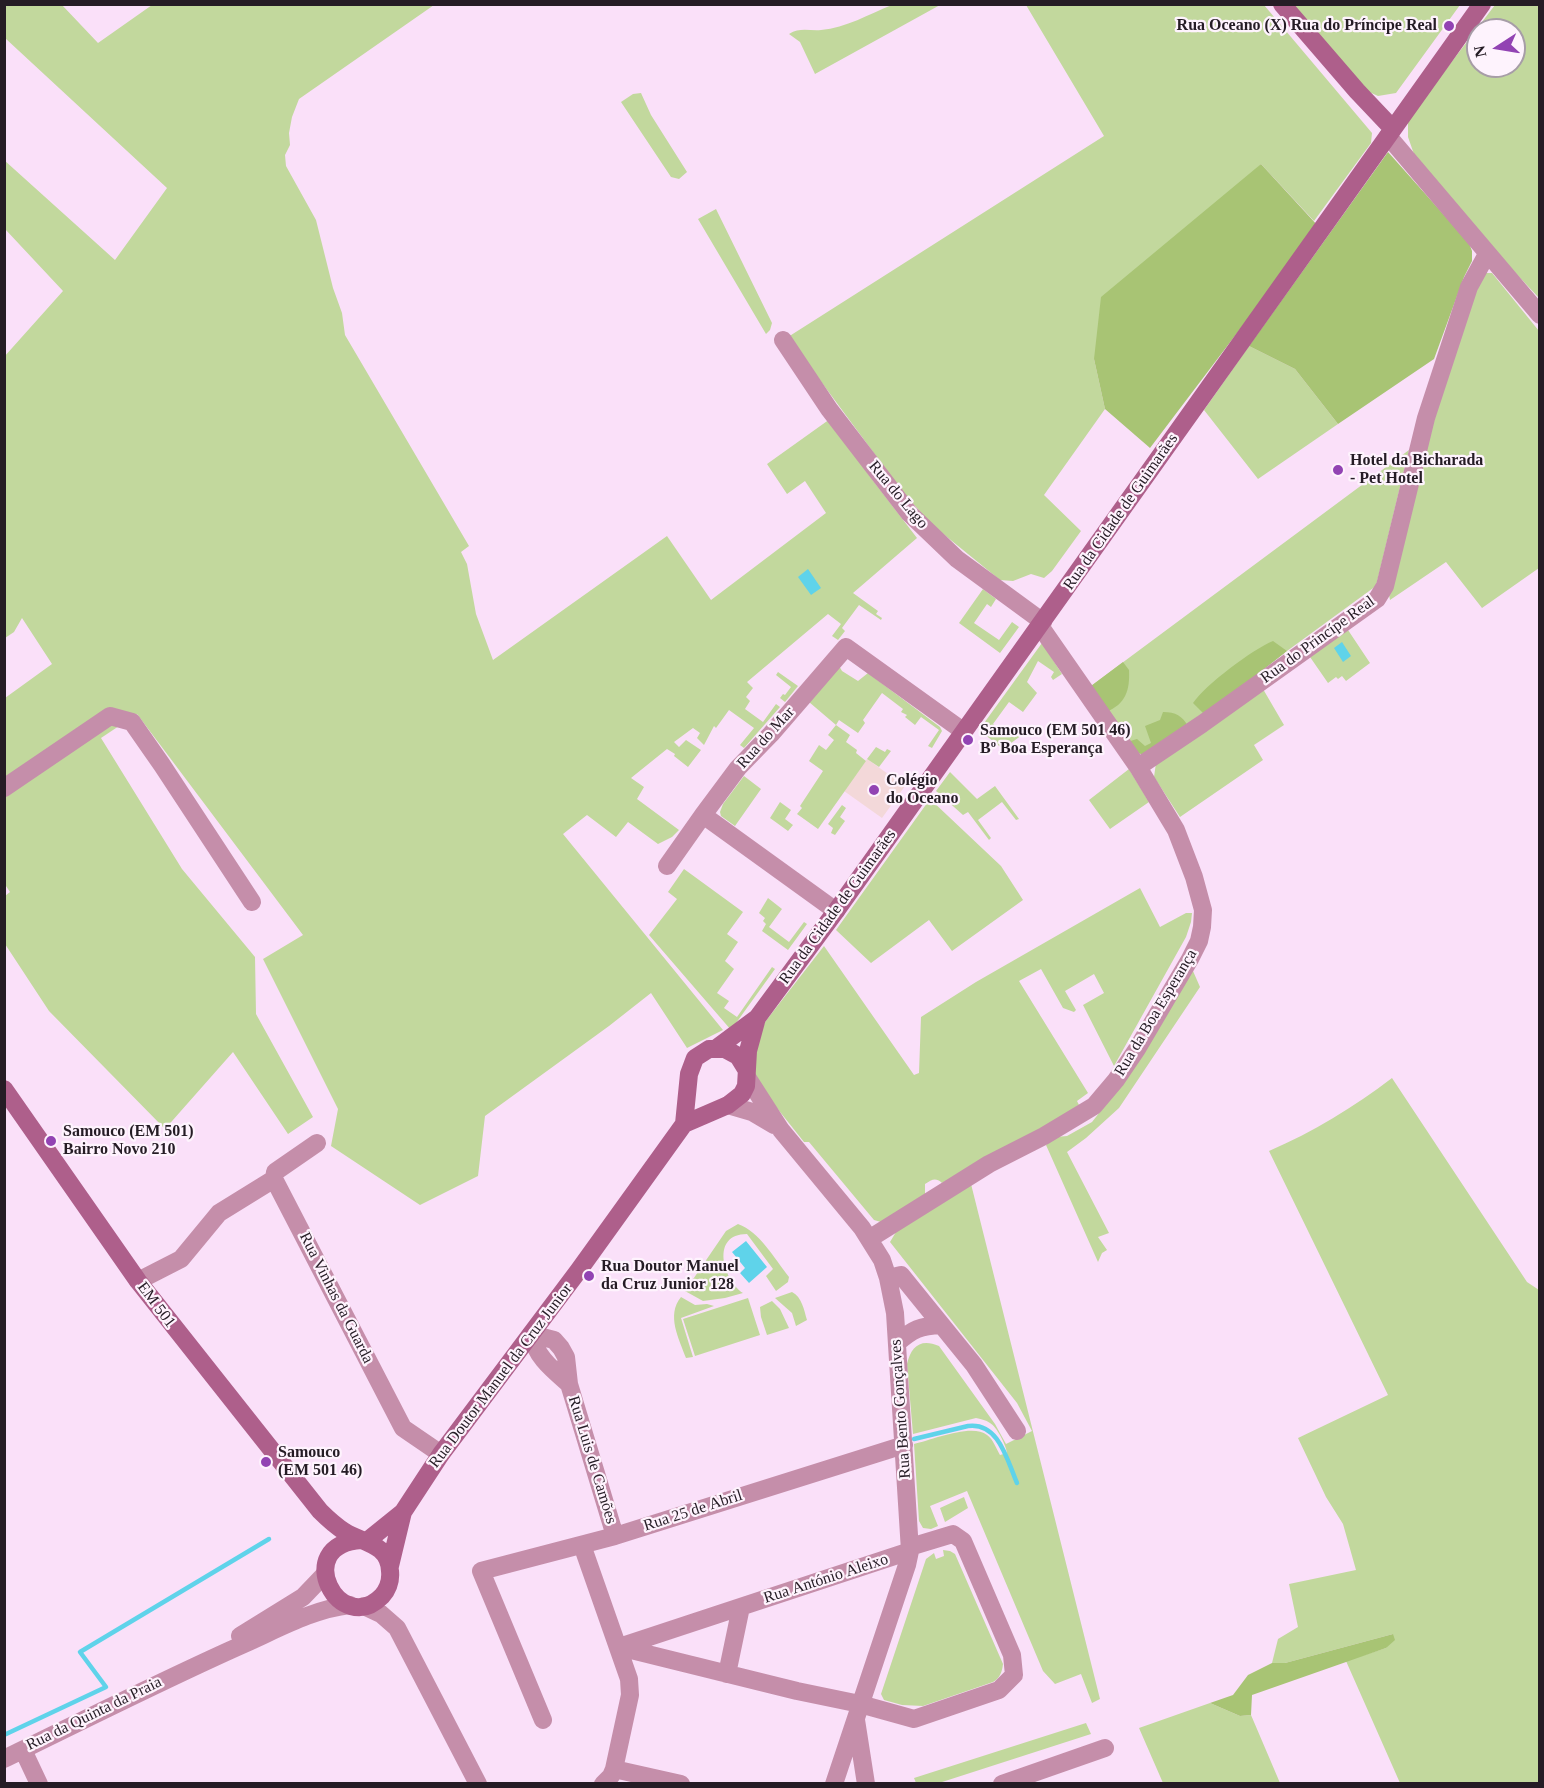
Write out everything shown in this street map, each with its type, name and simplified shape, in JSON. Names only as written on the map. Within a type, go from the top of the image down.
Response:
[{"type":"main road","points":[[1282,4],[1390,133]]},
{"type":"main road","name":"Rua da Cidade de Guimarães","points":[[757,1018],[836,911],[1482,4]]},
{"type":"main road","points":[[684,1124],[688,1074],[695,1058],[709,1049],[718,1047],[757,1018]]},
{"type":"main road","points":[[684,1124],[725,1105],[742,1094],[750,1040],[757,1018]]},
{"type":"main road","points":[[718,1047],[732,1051],[738,1056],[746,1073]]},
{"type":"main road","points":[[689,1083],[698,1099],[714,1106],[725,1105]]},
{"type":"main road","name":"EM 501","points":[[4,1089],[138,1281],[320,1511],[345,1532],[382,1550],[390,1566]]},
{"type":"main road","name":"Rua Doutor Manuel da Cruz Junior","points":[[403,1512],[441,1454],[579,1270],[684,1124]]},
{"type":"main road","name":"EM 501","points":[[320,1511],[327,1539],[326,1582],[335,1597],[357,1606]]},
{"type":"main road","points":[[326,1566],[341,1544],[350,1540],[364,1540],[403,1512]]},
{"type":"main road","points":[[357,1606],[374,1602],[388,1587],[391,1577],[390,1566],[403,1512]]},
{"type":"street","points":[[1390,133],[1539,315]]},
{"type":"street","name":"Rua do Princípe Real","points":[[1138,767],[1377,599],[1385,586],[1426,418],[1445,355],[1469,287],[1488,254]]},
{"type":"street","name":"Rua do Lago","points":[[783,340],[829,409],[909,513],[957,559],[1041,624]]},
{"type":"street","name":"Rua da Boa Esperança","points":[[869,1239],[989,1164],[1044,1136],[1094,1106],[1116,1080],[1137,1049],[1191,958],[1202,927],[1203,910],[1194,877],[1176,830],[1138,767],[1041,624]]},
{"type":"street","name":"Rua do Mar","points":[[703,816],[738,768],[771,734],[846,647],[963,731]]},
{"type":"street","points":[[4,788],[110,716],[132,722],[252,902]]},
{"type":"street","points":[[667,866],[703,816],[836,911]]},
{"type":"street","points":[[746,1073],[781,1130]]},
{"type":"street","points":[[725,1105],[752,1112],[781,1130]]},
{"type":"street","name":"Rua Bento Gonçalves","points":[[781,1130],[869,1239],[882,1260],[895,1312],[910,1549],[907,1565],[834,1784]]},
{"type":"street","points":[[138,1281],[181,1259],[219,1213],[274,1179],[275,1172],[317,1143]]},
{"type":"street","name":"Rua Vinhas da Guarda","points":[[274,1179],[403,1428],[441,1454]]},
{"type":"street","points":[[888,1278],[901,1275],[974,1365],[1017,1431]]},
{"type":"street","points":[[897,1343],[922,1326],[941,1324]]},
{"type":"street","name":"Rua Luis de Camões","points":[[531,1334],[554,1340],[561,1348],[569,1368],[569,1384],[615,1536]]},
{"type":"street","name":"Rua 25 de Abril","points":[[543,1720],[480,1571],[615,1536],[904,1444]]},
{"type":"street","name":"Rua António Aleixo","points":[[619,1647],[953,1534],[963,1542],[1012,1655],[1014,1675],[999,1690],[914,1719],[858,1711]]},
{"type":"street","points":[[582,1545],[619,1647],[630,1688],[608,1776],[681,1784]]},
{"type":"street","name":"Rua da Quinta da Praia","points":[[184,1670],[303,1596],[326,1566]]},
{"type":"street","points":[[357,1606],[381,1614],[397,1628],[478,1784]]},
{"type":"street","name":"Rua da Quinta da Praia","points":[[4,1758],[184,1670],[313,1614],[336,1607],[357,1606]]},
{"type":"street","points":[[727,1674],[741,1607]]},
{"type":"street","points":[[619,1647],[727,1674],[858,1711]]},
{"type":"street","name":"Rua Bento Gonçalves","points":[[858,1711],[866,1784]]},
{"type":"street","points":[[1002,1784],[1105,1748]]},
{"type":"street","points":[[22,1750],[39,1784]]},
{"type":"shaded area","name":"Colégio do Oceano","points":[[867,759],[905,786],[882,818],[844,791]]},
{"type":"green space","points":[[5,5],[62,5],[98,43],[152,5],[434,5],[299,99],[292,117],[289,133],[290,145],[285,155],[286,166],[316,220],[333,288],[342,313],[345,335],[469,546],[461,552],[467,564],[476,614],[493,660],[667,536],[711,600],[826,513],[805,481],[787,494],[767,464],[830,419],[917,538],[853,593],[878,611],[876,614],[882,618],[881,620],[859,605],[842,628],[845,631],[838,640],[832,636],[841,624],[828,614],[747,682],[753,688],[746,697],[750,701],[745,709],[763,722],[776,704],[780,707],[744,748],[740,745],[754,728],[729,710],[716,728],[714,726],[704,745],[697,738],[700,733],[693,728],[674,742],[679,747],[686,740],[701,750],[688,767],[667,749],[631,778],[644,787],[637,799],[679,830],[672,837],[658,844],[628,822],[616,837],[587,815],[563,834],[723,1030],[687,1048],[651,993],[485,1116],[478,1176],[420,1205],[331,1146],[338,1109],[263,959],[303,935],[137,714],[101,738],[182,869],[255,957],[256,1014],[313,1117],[288,1134],[233,1052],[165,1129],[49,1011],[5,944],[5,896],[10,892],[4,883],[5,698],[52,664],[22,618],[14,632],[5,638],[4,357],[63,291],[5,229],[4,160],[115,260],[167,188],[5,38]]},
{"type":"green space","points":[[892,5],[940,5],[815,74],[800,42],[789,34],[801,30],[839,27]]},
{"type":"green space","points":[[1026,5],[1264,5],[1372,133],[1371,143],[1314,221],[1261,164],[1094,359],[1105,409],[1044,495],[1081,531],[1052,571],[1044,578],[1031,574],[1013,581],[1000,580],[931,524],[902,491],[788,337],[1104,136]]},
{"type":"green space","points":[[1293,5],[1460,5],[1396,93],[1378,96],[1367,91]]},
{"type":"green space","points":[[1495,5],[1539,5],[1539,298],[1478,233],[1415,157],[1408,137],[1408,119],[1466,43],[1466,78],[1526,78],[1526,18],[1485,18]]},
{"type":"green space","points":[[641,93],[651,115],[687,172],[679,179],[671,177],[621,102],[633,94]]},
{"type":"green space","points":[[1388,152],[1469,243],[1472,261],[1434,359],[1338,424],[1295,369],[1249,346]]},
{"type":"green space","points":[[1261,164],[1318,226],[1150,448],[1105,409],[1094,359],[1101,297]]},
{"type":"green space","points":[[716,209],[772,323],[766,334],[698,219]]},
{"type":"green space","points":[[1485,273],[1492,273],[1539,331],[1539,568],[1482,608],[1446,562],[1390,600],[1388,590],[1430,420],[1463,320]]},
{"type":"green space","points":[[1249,346],[1295,369],[1338,424],[1258,479],[1204,410]]},
{"type":"green space","points":[[1409,450],[1376,586],[1205,715],[1136,753],[1091,686]]},
{"type":"green space","points":[[983,589],[996,599],[991,607],[987,604],[974,623],[999,640],[1012,622],[1019,627],[1000,653],[959,623]]},
{"type":"green space","points":[[1348,630],[1370,663],[1346,681],[1342,676],[1328,683],[1310,657]]},
{"type":"green space","points":[[1273,641],[1287,651],[1205,715],[1193,703],[1230,668]]},
{"type":"green space","points":[[1042,643],[1062,674],[1053,680],[1051,677],[1054,672],[1038,661],[1027,682],[1037,693],[1023,712],[1009,702],[993,724],[1007,734],[1013,726],[1022,735],[1003,749],[979,730]]},
{"type":"green space","points":[[1123,662],[1129,670],[1129,684],[1125,696],[1118,705],[1106,712],[1091,686]]},
{"type":"green space","points":[[838,664],[842,671],[858,681],[868,673],[940,727],[942,731],[932,748],[928,746],[939,730],[921,717],[915,725],[905,717],[907,715],[901,712],[903,709],[882,693],[863,720],[865,723],[858,733],[839,720],[836,725],[809,702]]},
{"type":"green space","points":[[778,672],[798,686],[785,702],[780,698],[791,687],[776,675]]},
{"type":"green space","points":[[1263,689],[1284,725],[1254,745],[1263,760],[1180,817],[1154,777],[1156,763]]},
{"type":"green space","points":[[1163,712],[1178,715],[1188,726],[1146,755],[1136,753],[1127,742],[1137,739],[1145,746],[1151,743],[1145,726],[1160,720]]},
{"type":"green space","points":[[836,725],[850,735],[846,742],[866,761],[818,829],[797,814],[823,771],[809,761],[819,745],[826,750],[834,740],[828,735]]},
{"type":"green space","points":[[876,747],[885,752],[887,749],[891,751],[879,767],[867,759]]},
{"type":"green space","points":[[1129,769],[1149,802],[1110,829],[1089,800]]},
{"type":"green space","points":[[950,772],[977,799],[995,786],[1019,819],[1016,820],[1002,802],[978,820],[991,838],[989,840],[968,812],[963,815],[936,791]]},
{"type":"green space","points":[[744,776],[761,789],[735,826],[721,816],[720,812],[723,804]]},
{"type":"green space","points":[[930,799],[1001,866],[1023,900],[952,951],[929,920],[871,963],[836,930]]},
{"type":"green space","points":[[780,802],[791,810],[785,819],[793,825],[788,831],[770,818]]},
{"type":"green space","points":[[842,805],[846,808],[840,817],[845,821],[835,835],[831,833],[833,828],[828,824]]},
{"type":"green space","points":[[684,869],[743,912],[727,934],[738,942],[725,961],[734,969],[717,993],[729,1001],[724,1008],[737,1017],[772,967],[775,969],[731,1030],[649,935],[677,899],[668,892]]},
{"type":"green space","points":[[1140,888],[1160,927],[1186,913],[1192,913],[1191,922],[1186,937],[1114,1066],[1083,1005],[1104,993],[1094,974],[1065,991],[1076,1010],[1074,1012],[1063,1008],[1041,969],[1019,981],[1088,1093],[1077,1101],[1079,1105],[1046,1127],[942,1183],[932,1180],[925,1184],[925,1194],[881,1222],[874,1220],[809,1142],[804,1142],[765,1093],[754,1074],[752,1054],[765,1022],[824,946],[914,1075],[919,1073],[921,1017],[976,982]]},
{"type":"green space","points":[[768,898],[782,909],[769,927],[789,942],[804,922],[807,924],[788,950],[762,931],[766,924],[763,921],[765,918],[759,913]]},
{"type":"green space","points":[[1189,970],[1193,971],[1200,987],[1119,1108],[1067,1152],[1109,1233],[1098,1237],[1107,1250],[1102,1253],[1098,1262],[1046,1145],[1056,1137],[1067,1136],[1092,1122],[1111,1098]]},
{"type":"green space","points":[[1392,1078],[1527,1282],[1539,1290],[1539,1783],[1400,1783],[1346,1661],[1386,1648],[1393,1634],[1285,1663],[1272,1663],[1278,1639],[1298,1627],[1289,1584],[1356,1570],[1343,1524],[1326,1497],[1298,1438],[1388,1395],[1269,1151],[1333,1118]]},
{"type":"green space","points":[[971,1184],[1100,1699],[1092,1703],[1081,1674],[1055,1684],[1043,1671],[967,1491],[930,1506],[938,1526],[931,1529],[923,1528],[919,1521],[914,1444],[972,1431],[987,1435],[1000,1455],[1007,1453],[1001,1436],[993,1425],[976,1418],[913,1434],[907,1364],[914,1348],[922,1343],[939,1346],[995,1424],[1006,1444],[1032,1431],[1017,1403],[890,1242],[899,1227]]},
{"type":"green space","points":[[738,1224],[753,1233],[766,1246],[789,1277],[788,1282],[776,1291],[766,1276],[773,1269],[747,1234],[735,1236],[728,1241],[724,1249],[726,1269],[736,1287],[743,1293],[703,1301],[685,1291],[726,1231]]},
{"type":"green space","points":[[792,1292],[800,1300],[807,1320],[796,1326],[792,1313],[775,1298]]},
{"type":"green space","points":[[681,1297],[695,1305],[714,1306],[681,1318],[693,1357],[686,1358],[677,1335],[674,1319],[674,1311]]},
{"type":"green space","points":[[748,1298],[760,1335],[695,1356],[683,1319]]},
{"type":"green space","points":[[772,1301],[780,1309],[789,1328],[767,1335],[760,1307]]},
{"type":"green space","points":[[964,1497],[968,1508],[945,1522],[940,1508]]},
{"type":"green space","points":[[943,1550],[955,1554],[1003,1664],[1001,1672],[993,1682],[923,1706],[902,1705],[884,1700],[881,1694],[926,1559],[934,1553],[936,1559],[944,1556]]},
{"type":"green space","points":[[1393,1634],[1395,1640],[1386,1648],[1252,1695],[1251,1715],[1240,1716],[1210,1703],[1233,1695],[1248,1675],[1272,1663],[1285,1663]]},
{"type":"green space","points":[[1210,1703],[1240,1716],[1251,1715],[1280,1783],[1163,1783],[1139,1728]]},
{"type":"green space","points":[[1086,1723],[1091,1734],[939,1783],[916,1783],[914,1778]]},
{"type":"water","points":[[808,569],[821,588],[811,595],[798,577]]},
{"type":"water","points":[[1342,642],[1351,656],[1343,662],[1334,648]]},
{"type":"water","points":[[746,1241],[767,1267],[749,1283],[740,1273],[745,1268],[732,1252]]},
{"type":"waterway","points":[[914,1439],[968,1426],[979,1426],[987,1430],[1000,1444],[1017,1483]]},
{"type":"waterway","points":[[4,1735],[106,1687],[80,1652],[269,1539]]},
{"type":"place","name":"Rua Oceano (X) Rua do Príncipe Real","points":[[1449,26]]},
{"type":"place","name":"Hotel da Bicharada - Pet Hotel","points":[[1338,470]]},
{"type":"place","name":"Samouco (EM 501 46) Bº Boa Esperança","points":[[968,740]]},
{"type":"place","name":"Colégio do Oceano","points":[[874,790]]},
{"type":"place","name":"Samouco (EM 501) Bairro Novo 210","points":[[51,1141]]},
{"type":"place","name":"Rua Doutor Manuel da Cruz Junior 128","points":[[589,1276]]},
{"type":"place","name":"Samouco (EM 501 46)","points":[[266,1462]]}]
